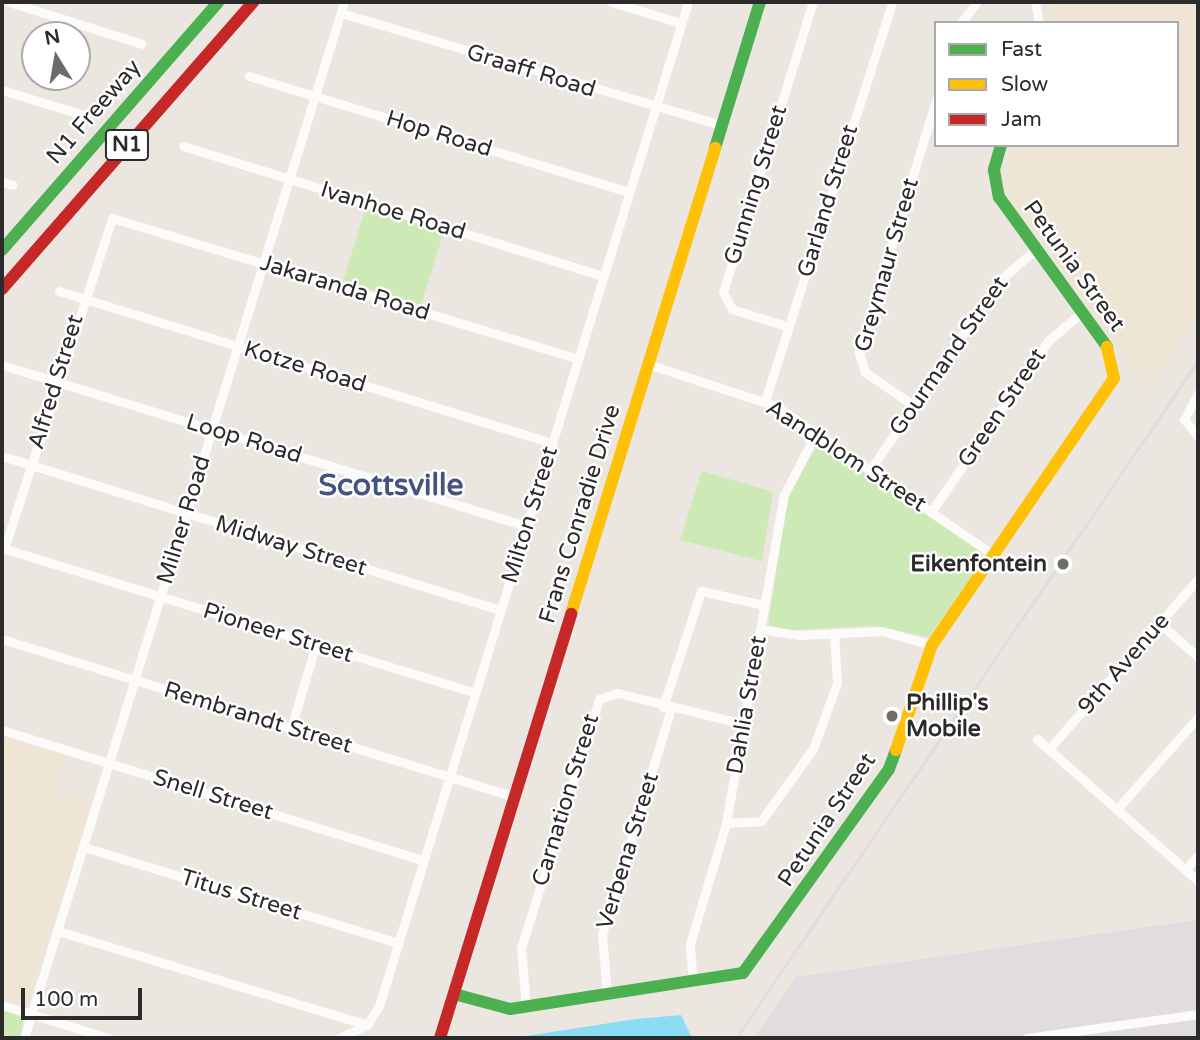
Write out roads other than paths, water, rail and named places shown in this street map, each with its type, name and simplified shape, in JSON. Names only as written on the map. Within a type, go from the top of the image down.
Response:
[{"type":"main road","name":"N1 Freeway","points":[[2,250],[218,2]]},
{"type":"main road","name":"N1 Freeway","points":[[2,289],[253,2]]},
{"type":"main road","name":"Frans Conradie Drive","points":[[440,1038],[760,2]]},
{"type":"main road","name":"Petunia Street","points":[[454,994],[502,1008],[526,1007],[736,976],[758,957],[889,769],[932,645],[1114,378],[1112,354],[997,191],[1001,147]]},
{"type":"street","points":[[9,2],[142,44]]},
{"type":"street","name":"Milner Road","points":[[24,1038],[344,2]]},
{"type":"street","points":[[611,2],[681,23]]},
{"type":"street","name":"Milton Street","points":[[367,1025],[398,943],[688,2]]},
{"type":"street","name":"Gunning Street","points":[[789,327],[735,310],[723,292],[813,2]]},
{"type":"street","name":"Garland Street","points":[[765,401],[892,2]]},
{"type":"street","points":[[962,21],[976,2]]},
{"type":"street","points":[[1035,2],[1039,21]]},
{"type":"street","name":"Graaff Road","points":[[341,13],[655,108],[722,125]]},
{"type":"street","name":"Hop Road","points":[[249,76],[629,192]]},
{"type":"street","points":[[2,90],[80,114]]},
{"type":"street","name":"Greymaur Street","points":[[914,406],[865,372],[859,352],[934,107]]},
{"type":"street","name":"Ivanhoe Road","points":[[183,146],[603,276]]},
{"type":"street","points":[[2,182],[13,185]]},
{"type":"street","name":"Jakaranda Road","points":[[112,218],[578,359]]},
{"type":"street","name":"Alfred Street","points":[[3,548],[83,297],[112,218]]},
{"type":"street","name":"Gourmand Street","points":[[870,470],[1000,280],[1036,249]]},
{"type":"street","name":"Kotze Road","points":[[59,290],[552,443]]},
{"type":"street","name":"Green Street","points":[[931,512],[1048,341],[1082,312]]},
{"type":"street","name":"Aandblom Street","points":[[648,364],[765,401],[817,433],[994,555]]},
{"type":"street","name":"Loop Road","points":[[2,365],[526,526]]},
{"type":"street","points":[[1198,393],[1186,411],[1185,424],[1198,437]]},
{"type":"street","name":"Dahlia Street","points":[[692,982],[690,944],[726,823],[788,480],[817,433]]},
{"type":"street","name":"Midway Street","points":[[2,456],[500,610]]},
{"type":"street","name":"Pioneer Street","points":[[3,548],[475,693]]},
{"type":"street","name":"9th Avenue","points":[[1049,749],[1198,579]]},
{"type":"street","name":"Verbena Street","points":[[607,995],[602,934],[701,591],[764,605]]},
{"type":"street","points":[[1159,623],[1198,657]]},
{"type":"street","points":[[760,629],[834,634],[882,631],[932,645]]},
{"type":"street","points":[[726,823],[761,821],[813,749],[836,683],[834,634]]},
{"type":"street","name":"Rembrandt Street","points":[[2,639],[515,797]]},
{"type":"street","points":[[290,728],[316,644]]},
{"type":"street","name":"Carnation Street","points":[[526,1007],[521,948],[596,704],[611,693],[743,724]]},
{"type":"street","points":[[1117,809],[1198,717]]},
{"type":"street","name":"Snell Street","points":[[2,730],[424,860]]},
{"type":"street","points":[[1037,739],[1198,881]]},
{"type":"street","name":"Titus Street","points":[[84,847],[398,943]]},
{"type":"street","points":[[1185,870],[1198,855]]},
{"type":"street","points":[[58,931],[367,1025]]},
{"type":"street","points":[[2,1005],[108,1038]]},
{"type":"street","points":[[1027,1038],[1198,1014]]},
{"type":"street","points":[[339,1038],[367,1025]]},
{"type":"water","points":[[681,1015],[692,1038],[513,1038],[636,1019]]},
{"type":"railway","points":[[736,1038],[1198,361]]},
{"type":"place","name":"Eikenfontein","points":[[1063,564]]},
{"type":"place","name":"Phillip's Mobile","points":[[892,716]]},
{"type":"district","name":"Scottsville","points":[[391,486]]}]
